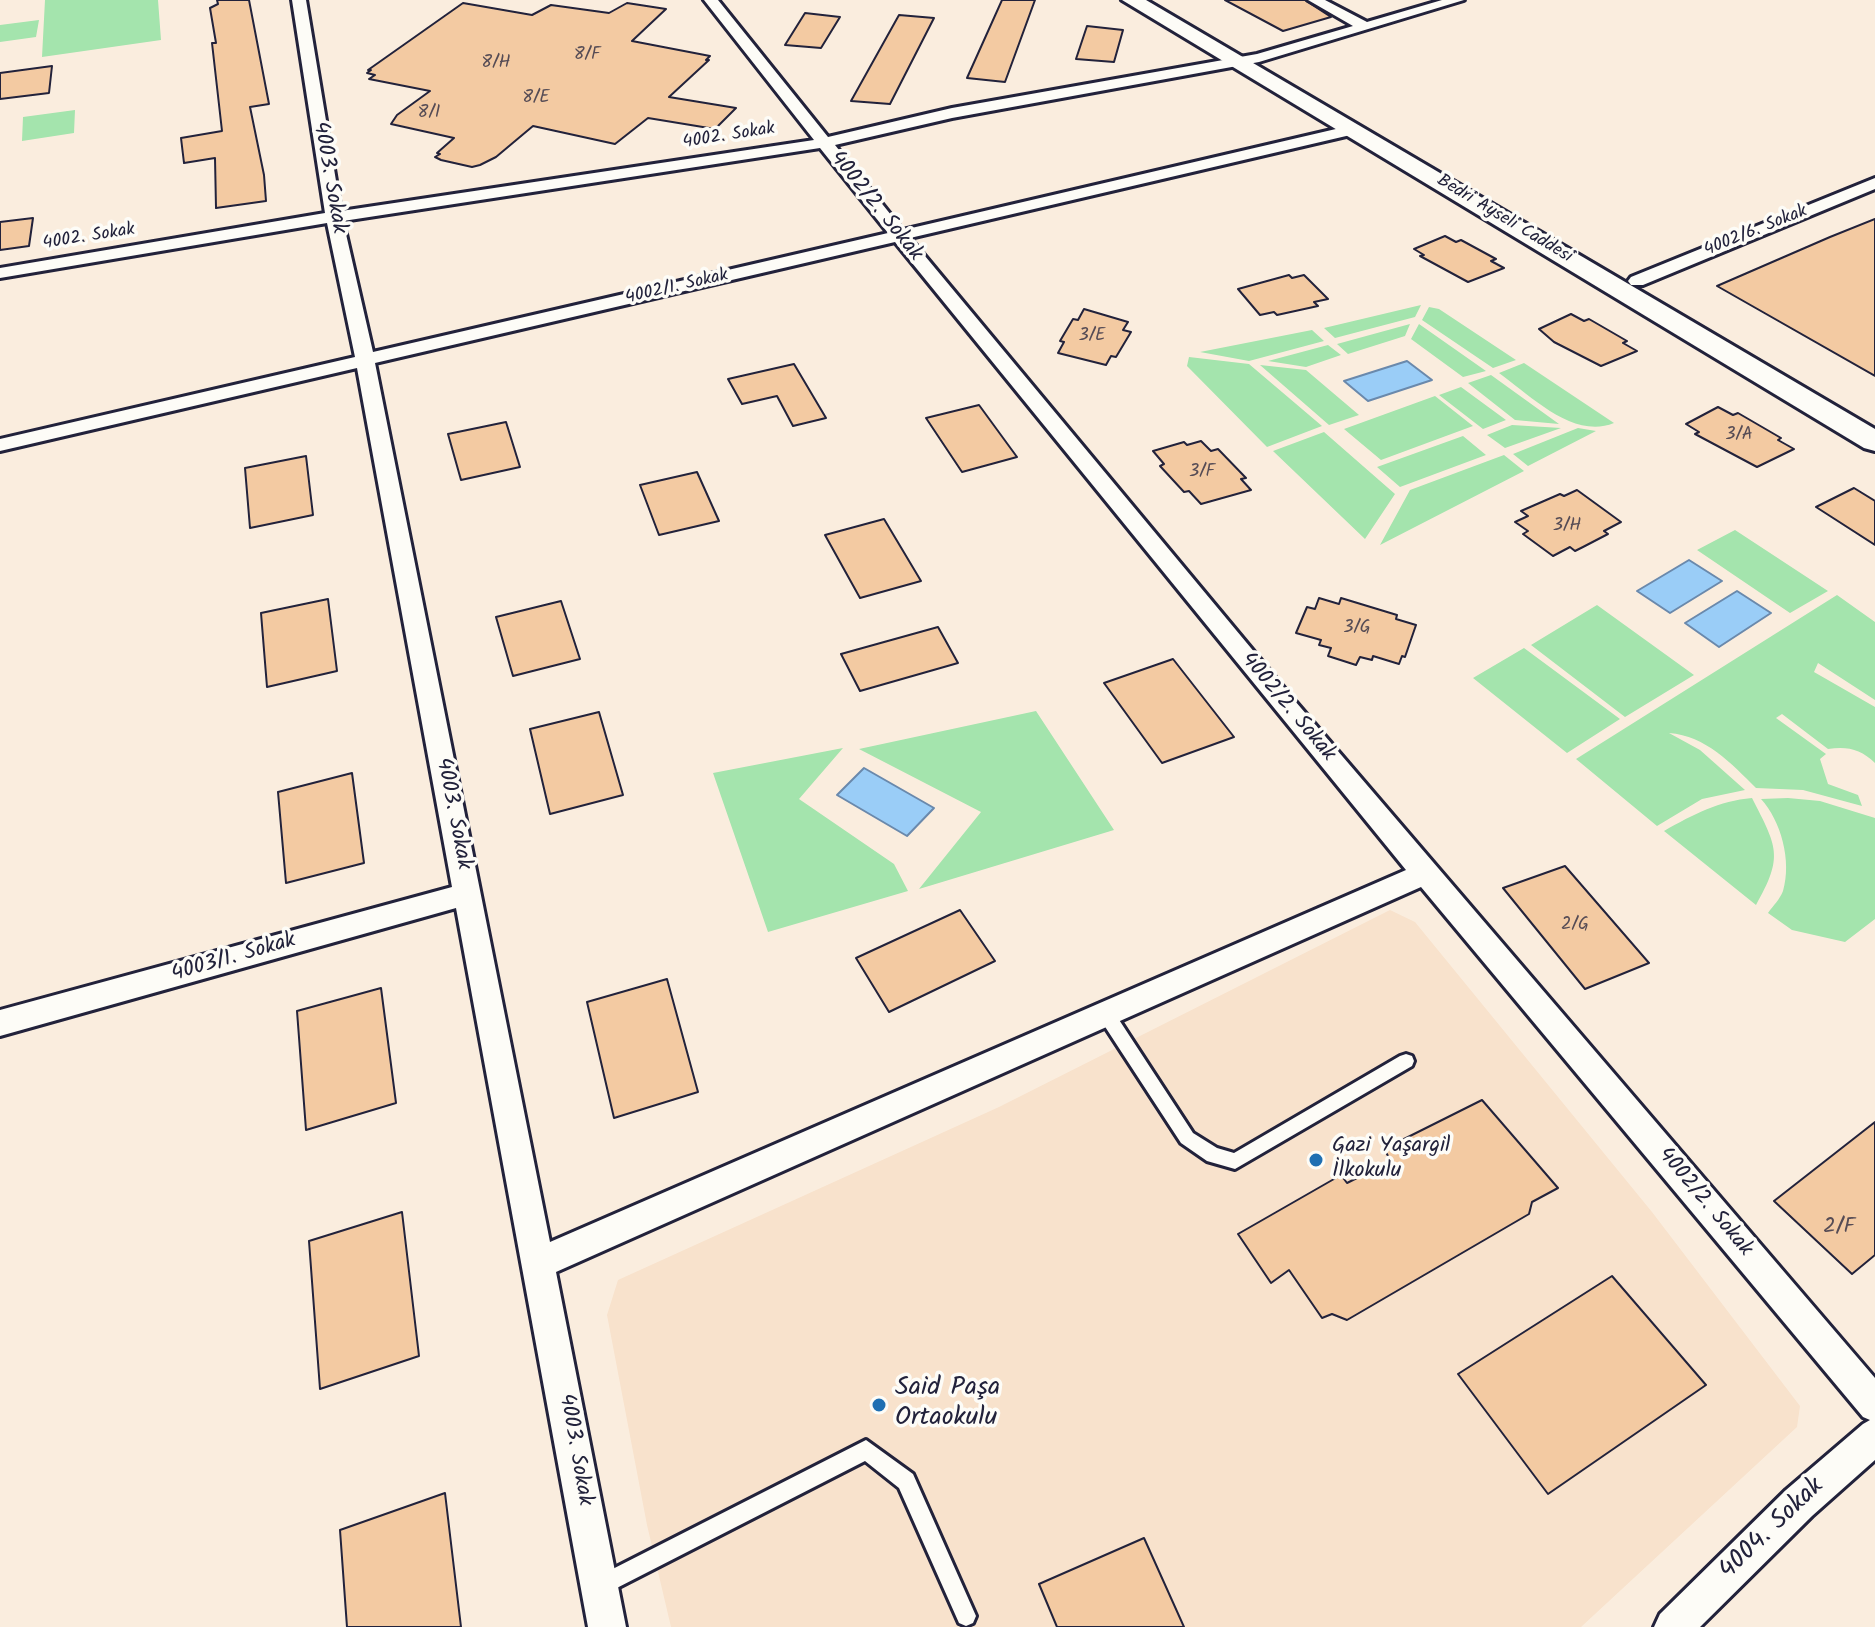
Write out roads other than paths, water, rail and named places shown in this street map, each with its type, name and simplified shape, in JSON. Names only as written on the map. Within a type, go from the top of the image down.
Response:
[{"type":"main road","name":"Bedri Ayseli Caddesi","points":[[1132,0],[1248,60],[1637,281],[1875,421]]},
{"type":"main road","name":"Bedri Ayseli Caddesi","points":[[1157,0],[1353,130],[1875,442]]},
{"type":"street","name":"4003. Sokak","points":[[299,0],[334,217],[365,359],[540,1263],[607,1627]]},
{"type":"street","name":"4002/2. Sokak","points":[[711,0],[899,238],[1424,874],[1875,1405]]},
{"type":"street","points":[[1315,0],[1366,27]]},
{"type":"street","name":"4002. Sokak","points":[[0,273],[334,217],[823,143],[952,113],[1248,60],[1445,1]]},
{"type":"street","name":"4002/1. Sokak","points":[[0,445],[1353,130]]},
{"type":"street","name":"4002/6. Sokak","points":[[1637,281],[1875,183]]},
{"type":"street","points":[[540,1263],[1424,874]]},
{"type":"street","name":"4003/1. Sokak","points":[[0,1023],[468,894]]},
{"type":"street","name":"4004. Sokak","points":[[1673,1627],[1799,1503],[1875,1436]]},
{"type":"lane","points":[[1106,1014],[1187,1138],[1213,1155],[1235,1161],[1406,1061]]},
{"type":"lane","points":[[600,1587],[866,1450],[906,1481],[966,1616]]},
{"type":"water","points":[[1407,361],[1432,380],[1368,401],[1344,381]]},
{"type":"water","points":[[1689,560],[1722,581],[1670,613],[1637,591]]},
{"type":"water","points":[[1737,591],[1771,613],[1719,647],[1685,623]]},
{"type":"water","points":[[864,768],[934,808],[907,836],[837,795]]},
{"type":"place","name":"Gazi Yaşargil İlkokulu","points":[[1316,1160]]},
{"type":"place","name":"Said Paşa Ortaokulu","points":[[879,1405]]}]
